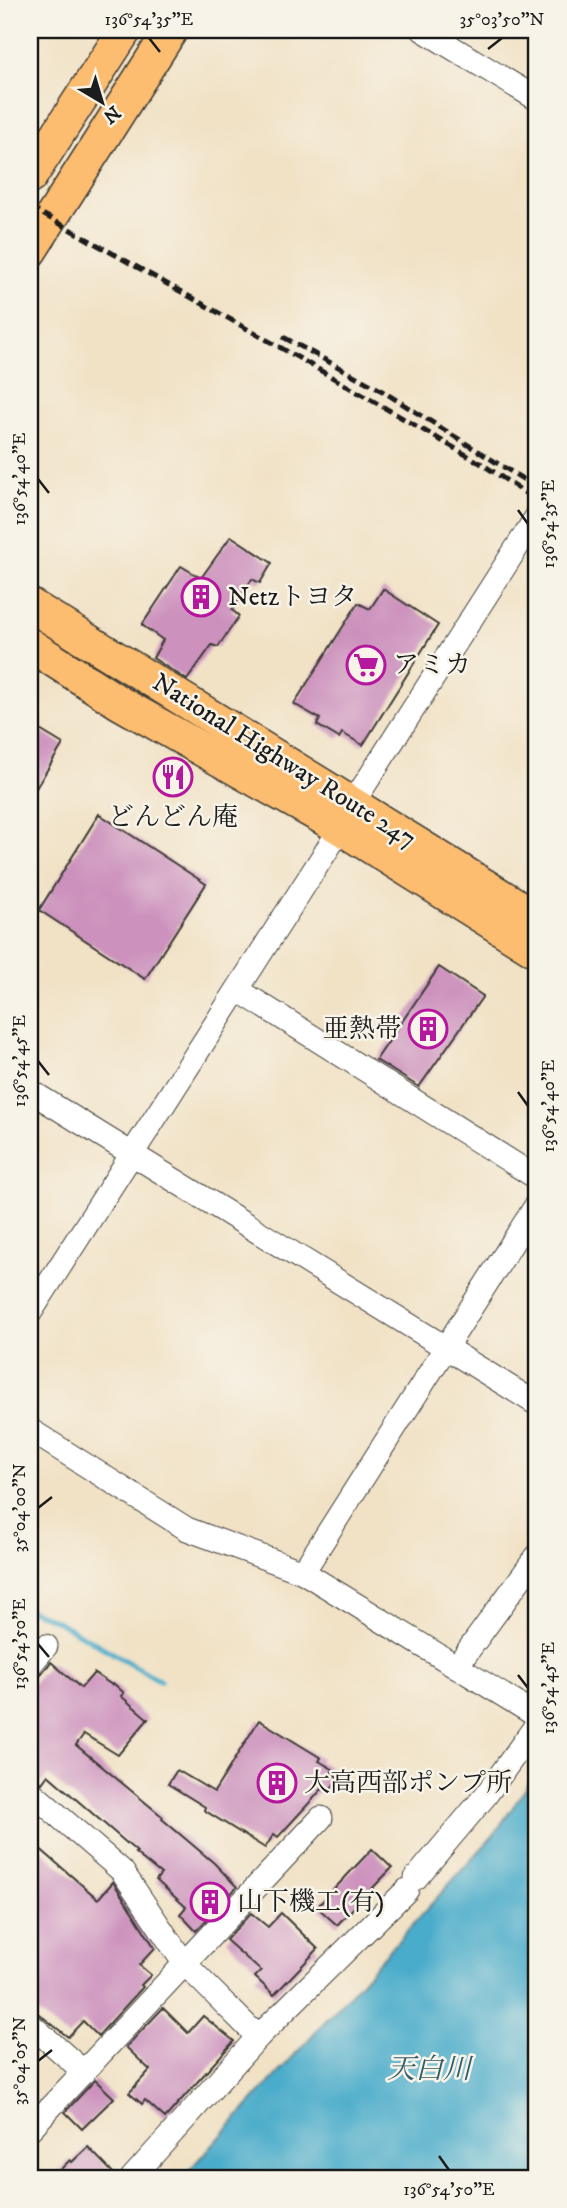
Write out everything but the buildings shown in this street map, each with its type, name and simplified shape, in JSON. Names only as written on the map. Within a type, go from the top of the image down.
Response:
[{"type":"highway","points":[[31,171],[125,30]]},
{"type":"highway","points":[[30,251],[171,30]]},
{"type":"highway","name":"National Highway Route 247","points":[[30,605],[347,816],[537,951]]},
{"type":"highway","name":"National Highway Route 247","points":[[30,645],[120,703],[347,816],[537,918]]},
{"type":"street","points":[[422,30],[537,99]]},
{"type":"street","points":[[30,1312],[238,990],[537,516]]},
{"type":"street","points":[[238,990],[537,1178]]},
{"type":"street","points":[[30,1091],[537,1404]]},
{"type":"street","points":[[303,1572],[537,1204]]},
{"type":"street","points":[[30,1430],[187,1529],[303,1572],[537,1716]]},
{"type":"street","points":[[457,1666],[537,1556]]},
{"type":"street","points":[[30,1665],[46,1646]]},
{"type":"street","points":[[132,2178],[258,2037],[412,1884],[486,1795],[537,1724]]},
{"type":"street","points":[[30,1791],[122,1871],[184,1963],[258,2037]]},
{"type":"street","points":[[30,2129],[321,1818]]},
{"type":"street","points":[[30,2024],[84,2072]]},
{"type":"water","name":"天白川","points":[[537,1772],[537,2178],[183,2178],[493,1836]]},
{"type":"waterway","points":[[30,1610],[57,1621],[161,1681]]},
{"type":"railway","points":[[30,207],[482,464],[537,501]]},
{"type":"railway","points":[[283,337],[379,389],[537,488]]},
{"type":"place","name":"Netzトヨタ","points":[[201,597]]},
{"type":"place","name":"アミカ","points":[[366,665]]},
{"type":"place","name":"どんどん庵","points":[[173,777]]},
{"type":"place","name":"亜熱帯","points":[[428,1029]]},
{"type":"place","name":"大高西部ポンプ所","points":[[277,1783]]},
{"type":"place","name":"山下機工(有)","points":[[210,1902]]}]
